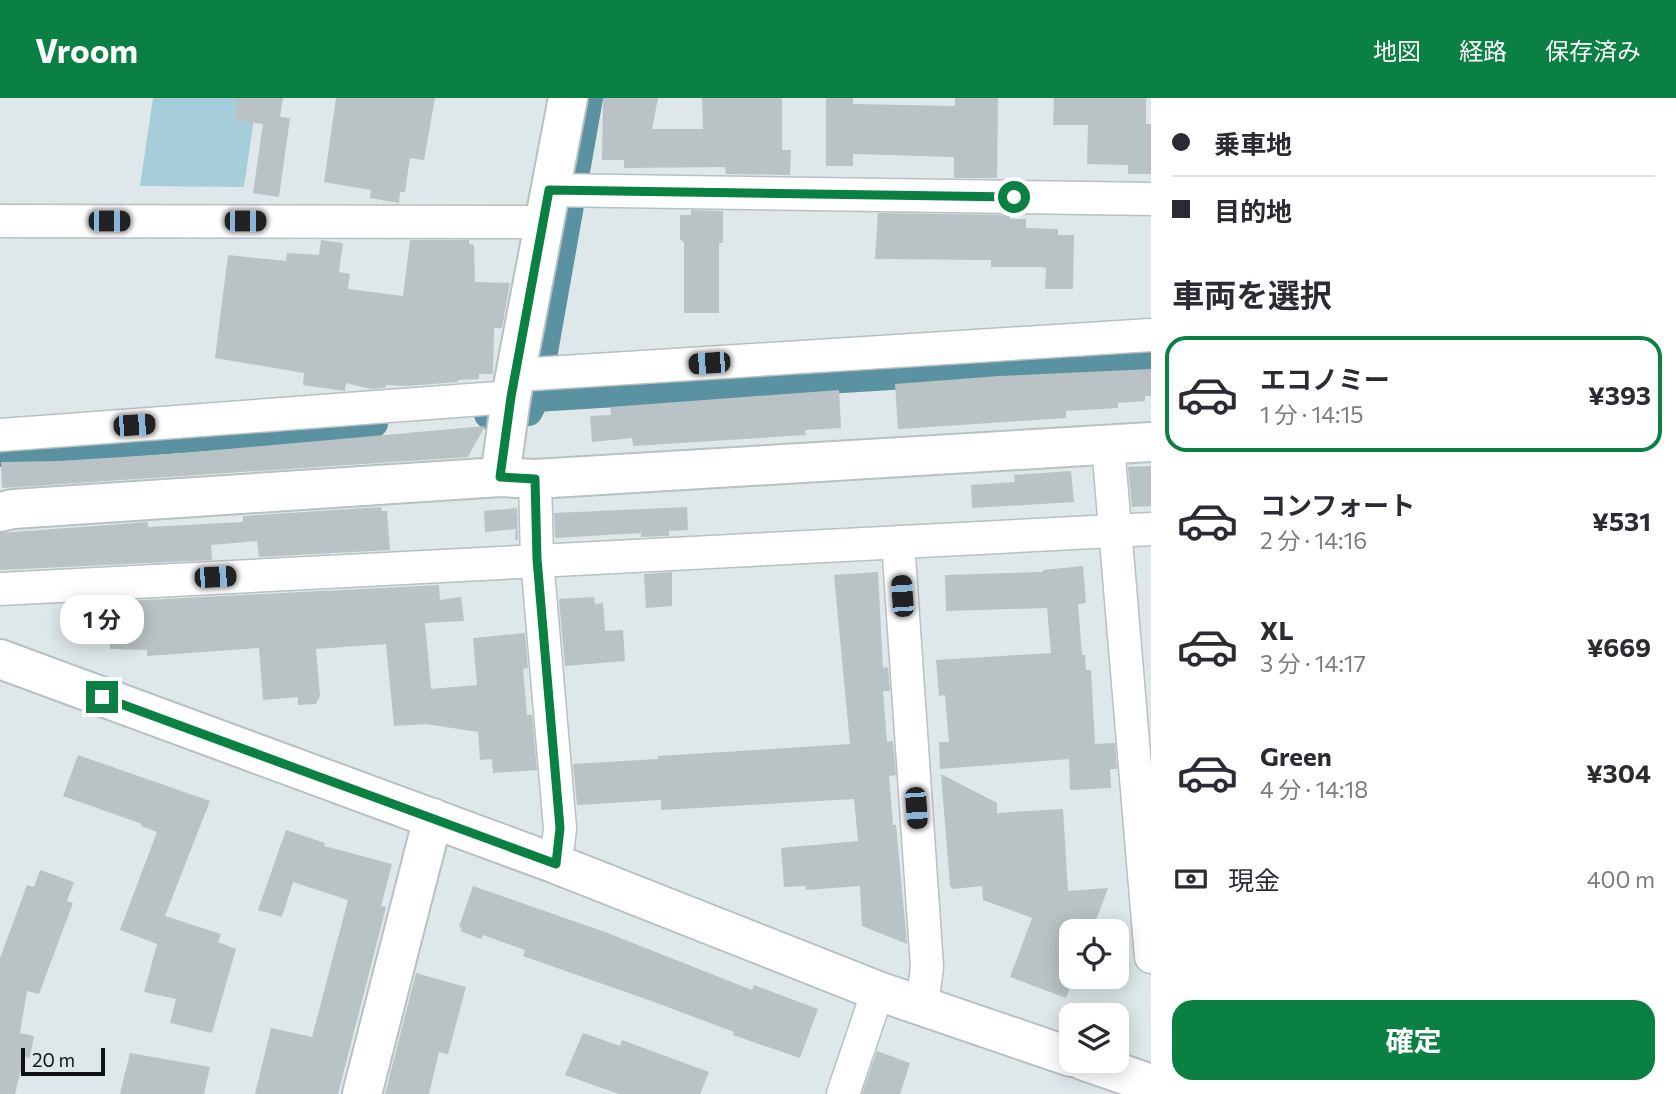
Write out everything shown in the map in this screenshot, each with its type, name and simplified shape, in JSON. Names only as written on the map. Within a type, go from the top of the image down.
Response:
[{"type":"street","points":[[556,864],[560,828],[537,559],[517,478],[513,386],[568,98]]},
{"type":"street","points":[[0,220],[546,206],[1151,199]]},
{"type":"street","points":[[0,435],[513,386],[1151,335]]},
{"type":"street","points":[[0,512],[13,509],[517,478],[1151,442]]},
{"type":"street","points":[[1108,445],[1151,957]]},
{"type":"street","points":[[0,589],[1151,528]]},
{"type":"street","points":[[898,542],[927,967],[922,1006]]},
{"type":"street","points":[[0,659],[556,864],[877,991],[1059,1053]]},
{"type":"street","points":[[362,1094],[433,818]]},
{"type":"street","points":[[843,1094],[877,991]]},
{"type":"street","points":[[1119,1073],[1151,1084]]},
{"type":"shaded area","points":[[153,98],[257,98],[244,187],[140,186]]},
{"type":"building","points":[[237,98],[283,98],[280,117],[290,118],[279,197],[253,193],[263,124],[235,120]]},
{"type":"building","points":[[336,98],[435,98],[424,160],[410,158],[405,192],[400,192],[399,203],[370,198],[371,190],[324,182]]},
{"type":"building","points":[[603,98],[658,98],[652,129],[703,129],[702,98],[782,98],[782,150],[791,150],[790,175],[726,174],[725,167],[624,168],[624,160],[602,160]]},
{"type":"building","points":[[826,98],[853,98],[853,104],[955,106],[955,98],[998,98],[997,178],[954,178],[954,157],[853,154],[853,166],[826,166]]},
{"type":"building","points":[[1054,98],[1146,98],[1146,124],[1151,124],[1151,174],[1128,174],[1128,165],[1087,164],[1088,125],[1053,125]]},
{"type":"building","points":[[691,210],[723,211],[723,243],[719,243],[719,313],[684,313],[684,243],[680,239],[680,215],[691,215]]},
{"type":"building","points":[[878,213],[1010,215],[1010,219],[1026,219],[1026,228],[1058,229],[1058,235],[1074,235],[1073,289],[1045,289],[1046,268],[1041,267],[991,267],[991,260],[875,259]]},
{"type":"building","points":[[321,240],[343,243],[339,272],[350,274],[348,289],[403,296],[410,240],[469,240],[469,244],[474,245],[475,282],[510,283],[502,328],[494,328],[493,374],[479,374],[479,379],[458,382],[386,385],[385,388],[371,389],[346,383],[345,391],[303,385],[304,373],[215,358],[228,255],[286,261],[287,253],[319,255]]},
{"type":"building","points":[[1151,369],[1151,396],[1145,396],[1145,401],[1118,403],[1118,408],[1066,411],[1066,418],[898,429],[895,384]]},
{"type":"building","points":[[839,390],[841,428],[805,430],[806,435],[633,446],[632,438],[592,442],[590,416],[611,415],[610,407]]},
{"type":"building","points":[[485,426],[468,457],[2,488],[1,462],[185,453]]},
{"type":"building","points":[[1151,466],[1151,506],[1132,507],[1128,467]]},
{"type":"building","points":[[1071,471],[1074,502],[972,508],[971,485],[1015,482],[1014,475]]},
{"type":"building","points":[[381,507],[382,511],[387,511],[390,550],[259,557],[257,541],[211,545],[212,560],[0,570],[0,533],[148,522],[148,527],[243,522],[243,516]]},
{"type":"building","points":[[687,507],[688,530],[669,531],[669,536],[641,537],[641,533],[555,538],[554,513]]},
{"type":"building","points":[[517,508],[518,540],[515,540],[516,529],[485,532],[484,511]]},
{"type":"building","points":[[1083,566],[1086,603],[1078,604],[1082,655],[1085,655],[1086,670],[1091,670],[1095,744],[1115,743],[1117,769],[1110,769],[1111,788],[1070,790],[1069,759],[940,769],[939,742],[949,742],[945,695],[939,696],[936,660],[1051,653],[1047,608],[946,611],[945,575],[1043,572]]},
{"type":"building","points":[[672,572],[672,606],[646,608],[644,574]]},
{"type":"building","points":[[878,572],[883,668],[888,667],[890,691],[883,691],[887,742],[893,741],[896,775],[889,776],[907,944],[862,926],[860,886],[806,890],[806,886],[784,887],[781,848],[858,841],[854,799],[661,810],[661,800],[577,805],[573,764],[850,744],[834,575]]},
{"type":"building","points":[[439,585],[440,600],[461,597],[464,621],[425,623],[431,689],[477,685],[473,638],[525,633],[528,668],[523,669],[527,715],[532,715],[537,770],[493,773],[492,759],[480,760],[478,732],[426,724],[394,726],[386,644],[316,649],[320,696],[316,704],[298,705],[298,697],[263,700],[259,648],[147,656],[147,650],[110,649],[110,643],[103,642],[103,616],[106,616],[107,602]]},
{"type":"building","points":[[594,597],[595,604],[603,603],[605,631],[623,630],[625,661],[565,666],[559,599]]},
{"type":"building","points":[[78,755],[210,801],[165,916],[221,934],[218,942],[236,949],[212,1033],[170,1023],[176,999],[144,992],[157,944],[120,930],[157,832],[141,826],[142,824],[63,796]]},
{"type":"building","points":[[941,774],[997,803],[997,813],[1063,809],[1068,891],[1108,888],[1096,919],[1059,919],[1059,989],[1069,989],[1066,998],[1010,977],[1032,918],[983,900],[982,886],[953,889],[950,886]]},
{"type":"building","points":[[286,830],[325,843],[324,846],[392,864],[381,906],[386,907],[338,1094],[255,1094],[271,1028],[312,1037],[348,900],[293,882],[282,917],[258,910]]},
{"type":"building","points":[[40,870],[74,882],[67,901],[73,903],[39,994],[27,991],[20,1033],[34,1036],[30,1058],[24,1057],[15,1094],[0,1094],[0,958],[27,885],[34,887]]},
{"type":"building","points":[[473,886],[605,932],[752,990],[754,985],[818,1009],[800,1058],[733,1035],[734,1032],[654,1002],[523,956],[525,950],[483,935],[481,939],[460,931]]},
{"type":"building","points":[[416,973],[466,987],[448,1054],[439,1052],[429,1094],[385,1094]]},
{"type":"building","points":[[583,1033],[620,1046],[622,1040],[709,1072],[700,1094],[619,1094],[565,1075]]},
{"type":"building","points":[[877,1051],[910,1063],[900,1094],[862,1094]]},
{"type":"building","points":[[130,1053],[210,1067],[204,1094],[120,1094]]},
{"type":"waterway","points":[[535,397],[588,98]]},
{"type":"waterway","points":[[489,414],[528,411],[535,397],[1151,359]]},
{"type":"waterway","points":[[0,452],[373,423]]},
{"type":"route","points":[[102,697],[556,864],[560,828],[537,559],[535,479],[500,477],[511,397],[549,190],[1014,197]]}]
